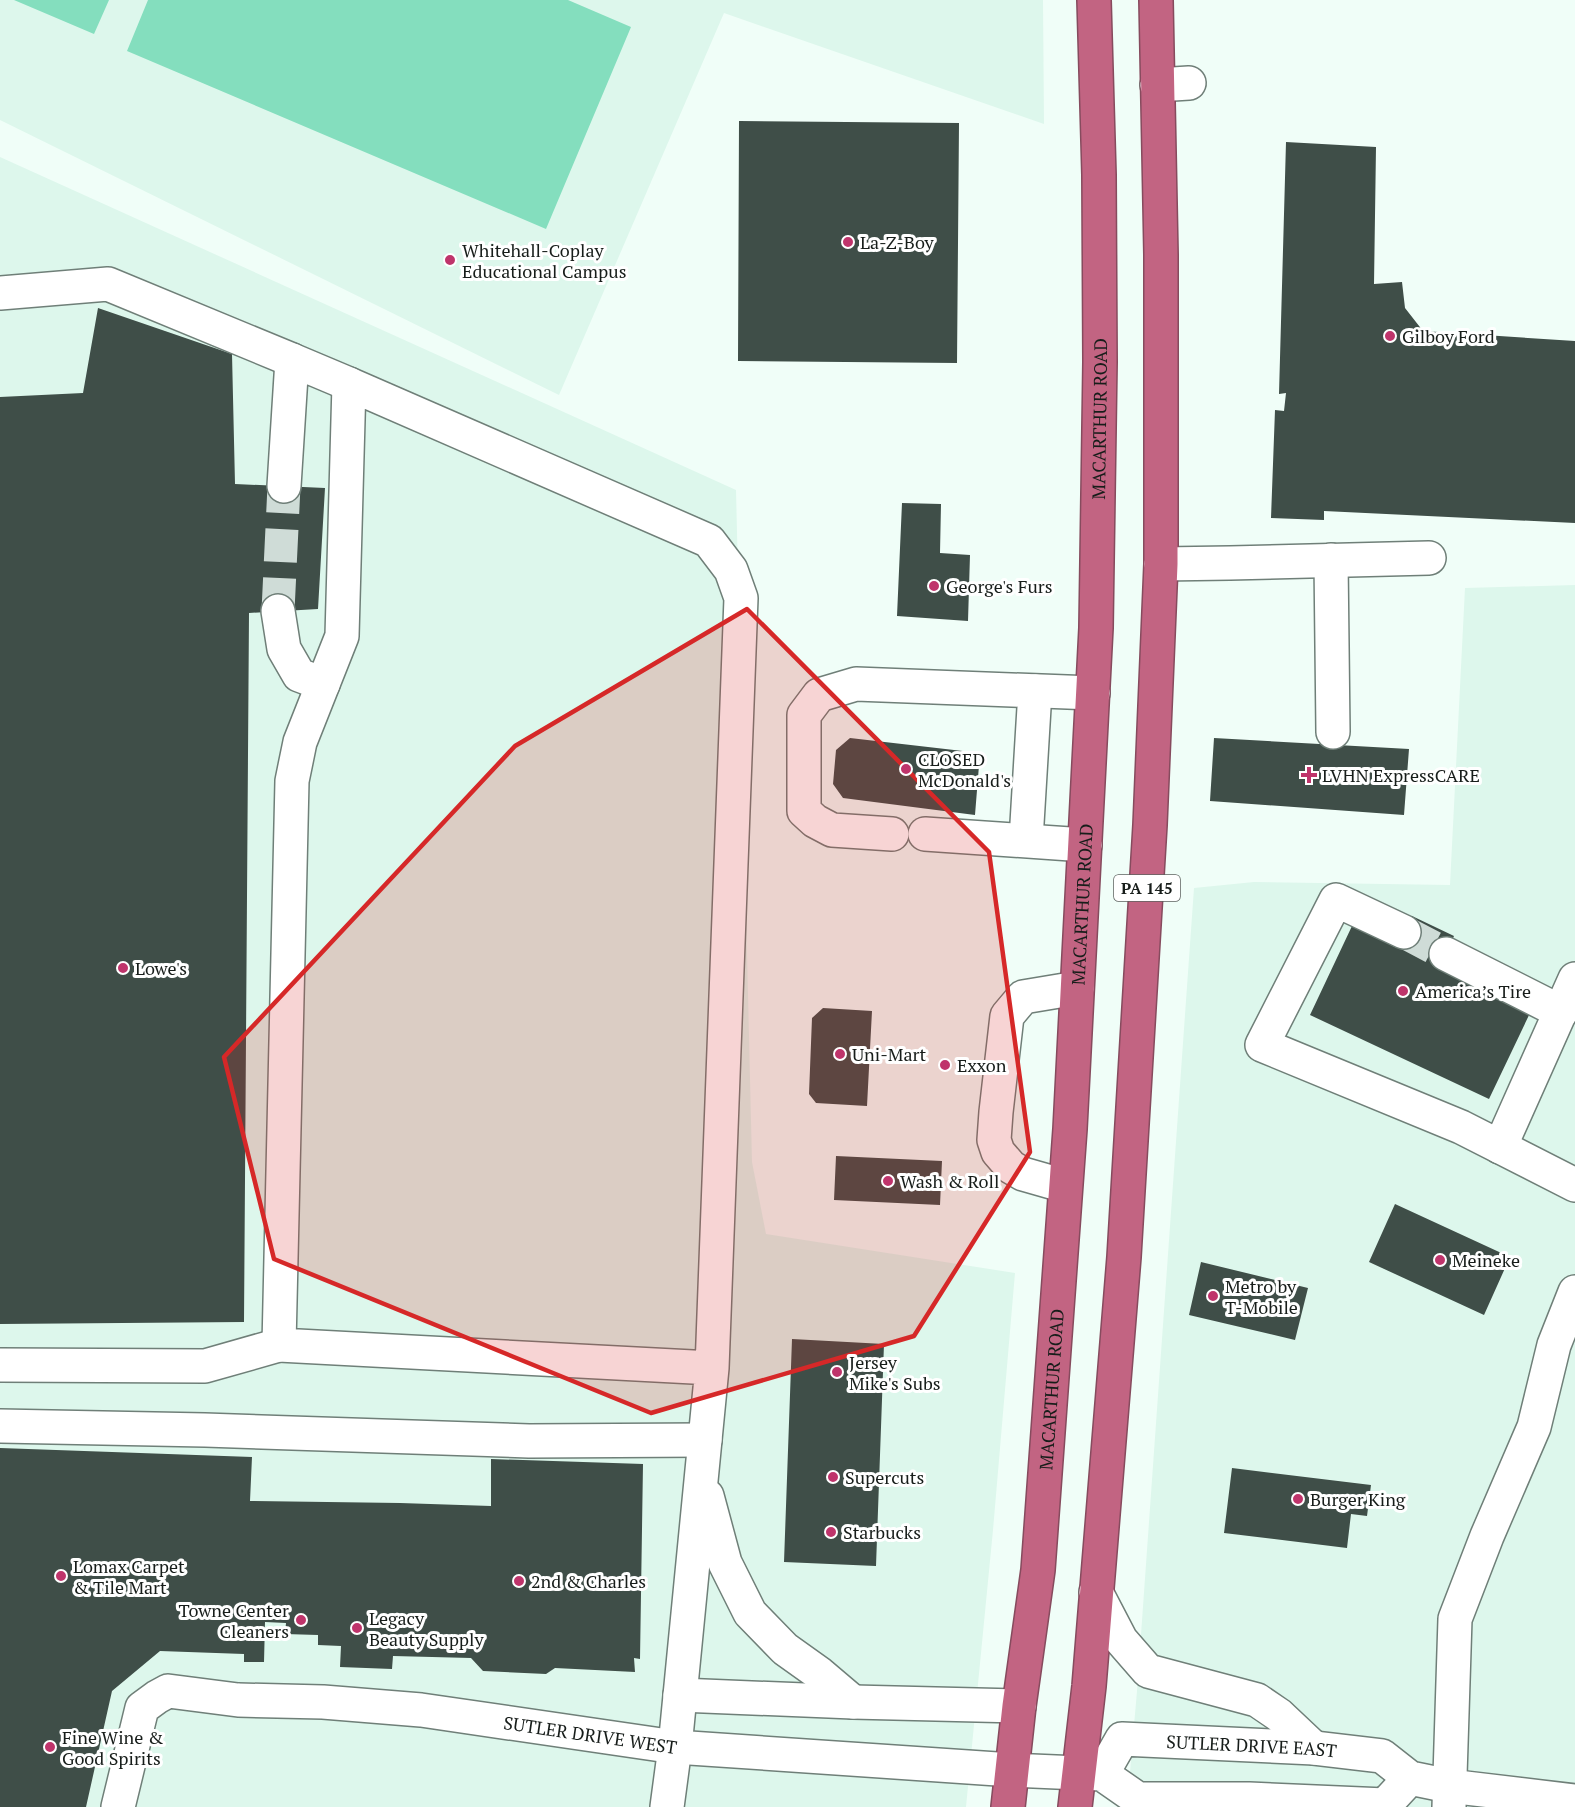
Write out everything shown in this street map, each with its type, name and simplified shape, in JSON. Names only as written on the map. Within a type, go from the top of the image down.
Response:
[{"type":"highway","name":"MACARTHUR ROAD","points":[[1008,1807],[1038,1570],[1065,1186],[1093,693],[1098,553],[1100,362],[1099,175],[1094,0]]},
{"type":"highway","name":"PA 145","points":[[1075,1807],[1090,1773],[1089,1686],[1129,1175],[1148,871],[1161,564],[1161,266],[1173,84],[1156,0]]},
{"type":"lane","points":[[0,293],[108,284],[349,384],[709,542],[731,570],[741,598],[712,1368],[675,1747],[667,1807]]},
{"type":"lane","points":[[284,486],[292,360]]},
{"type":"lane","points":[[279,1345],[292,781],[300,742],[342,636],[349,384]]},
{"type":"lane","points":[[1161,564],[1429,558]]},
{"type":"lane","points":[[1331,561],[1333,732]]},
{"type":"lane","points":[[278,611],[284,649],[299,675],[323,684]]},
{"type":"lane","points":[[892,834],[832,830],[815,821],[804,811],[804,715],[819,695],[856,684],[1093,693]]},
{"type":"lane","points":[[1026,840],[1035,691]]},
{"type":"lane","points":[[925,834],[1085,845]]},
{"type":"lane","points":[[1404,932],[1336,900],[1262,1046],[1461,1126],[1575,1185]]},
{"type":"lane","points":[[1446,954],[1562,1012]]},
{"type":"lane","points":[[1500,1147],[1575,979]]},
{"type":"lane","points":[[1065,1186],[1023,1174],[1011,1167],[999,1152],[994,1140],[995,1122],[1007,1016],[1023,998],[1077,988]]},
{"type":"lane","points":[[1449,1796],[1455,1619],[1486,1536],[1534,1427],[1554,1345],[1575,1292]]},
{"type":"lane","points":[[0,1365],[205,1366],[279,1345],[712,1368]]},
{"type":"lane","points":[[0,1426],[205,1430],[529,1441],[705,1440]]},
{"type":"lane","points":[[702,1473],[725,1563],[750,1612],[785,1649],[853,1702]]},
{"type":"lane","points":[[1096,1592],[1121,1640],[1148,1671],[1257,1700],[1279,1715],[1314,1748]]},
{"type":"lane","name":"SUTLER DRIVE WEST","points":[[118,1807],[142,1708],[168,1691],[238,1700],[323,1702],[421,1710],[675,1747],[1012,1770]]},
{"type":"lane","points":[[680,1695],[1019,1706]]},
{"type":"lane","name":"SUTLER DRIVE EAST","points":[[1090,1773],[1122,1739],[1314,1748],[1382,1756],[1410,1778],[1449,1796],[1575,1801]]},
{"type":"lane","points":[[1012,1770],[1090,1773],[1138,1798],[1249,1799],[1385,1805],[1410,1778]]},
{"type":"highlighted area","points":[[747,609],[989,852],[1030,1152],[914,1336],[651,1413],[274,1259],[224,1057],[515,746]]},
{"type":"shaded area","name":"Whitehall-Coplay Educational Campus","points":[[0,0],[1043,0],[1044,124],[724,13],[559,395],[0,120]]},
{"type":"shaded area","points":[[0,157],[736,490],[752,1162],[766,1234],[1015,1273],[966,1807],[0,1807]]},
{"type":"shaded area","points":[[1575,585],[1575,1807],[1127,1807],[1194,888],[1254,882],[1450,885],[1465,588]]},
{"type":"green space","points":[[14,0],[109,0],[94,34]]},
{"type":"green space","points":[[148,0],[568,0],[631,27],[546,229],[127,51]]},
{"type":"building","name":"La-Z-Boy","points":[[739,121],[959,123],[957,363],[738,361]]},
{"type":"building","name":"Gilboy Ford","points":[[1286,142],[1376,147],[1374,284],[1402,282],[1405,308],[1423,331],[1575,341],[1575,523],[1324,511],[1324,520],[1271,518],[1275,410],[1284,411],[1286,393],[1279,394]]},
{"type":"building","name":"Lowe's","points":[[98,308],[232,354],[235,484],[325,488],[318,609],[249,613],[244,1322],[0,1324],[0,397],[83,393]]},
{"type":"building","name":"George's Furs","points":[[902,503],[941,504],[940,553],[970,555],[968,621],[897,616]]},
{"type":"building","name":"CLOSED McDonald's","points":[[850,738],[980,753],[975,815],[843,798],[833,784],[836,750]]},
{"type":"building","name":"LVHN ExpressCARE","points":[[1214,738],[1409,749],[1404,815],[1210,801]]},
{"type":"building","name":"America’s Tire","points":[[1412,916],[1454,936],[1439,969],[1530,1013],[1489,1099],[1310,1015],[1352,926],[1397,948]]},
{"type":"building","name":"Uni-Mart","points":[[823,1008],[872,1011],[867,1106],[816,1103],[809,1094],[812,1018]]},
{"type":"building","name":"Wash & Roll","points":[[836,1156],[942,1161],[940,1205],[834,1200]]},
{"type":"building","name":"Meineke","points":[[1395,1204],[1510,1257],[1484,1315],[1369,1262]]},
{"type":"building","points":[[1201,1262],[1308,1288],[1295,1340],[1189,1315]]},
{"type":"building","points":[[792,1339],[884,1344],[876,1566],[784,1562]]},
{"type":"building","points":[[0,1448],[252,1457],[250,1501],[491,1506],[491,1459],[643,1464],[640,1659],[634,1658],[635,1672],[555,1668],[546,1674],[483,1671],[471,1658],[393,1656],[392,1669],[340,1667],[341,1646],[318,1645],[318,1635],[285,1634],[286,1623],[265,1622],[264,1662],[244,1662],[244,1654],[160,1651],[112,1691],[86,1807],[0,1807]]},
{"type":"building","name":"Burger King","points":[[1232,1468],[1371,1485],[1367,1516],[1351,1514],[1347,1548],[1224,1533]]},
{"type":"tunnel","points":[[278,611],[284,486]]},
{"type":"tunnel","points":[[1404,932],[1446,954]]},
{"type":"place","name":"La-Z-Boy","points":[[848,242]]},
{"type":"place","name":"Whitehall-Coplay Educational Campus","points":[[450,260]]},
{"type":"place","name":"Gilboy Ford","points":[[1390,336]]},
{"type":"place","name":"George's Furs","points":[[934,586]]},
{"type":"place","name":"CLOSED McDonald's","points":[[906,769]]},
{"type":"place","name":"LVHN ExpressCARE","points":[[1309,775]]},
{"type":"place","name":"Lowe's","points":[[123,968]]},
{"type":"place","name":"America’s Tire","points":[[1403,991]]},
{"type":"place","name":"Uni-Mart","points":[[840,1054]]},
{"type":"place","name":"Exxon","points":[[945,1065]]},
{"type":"place","name":"Wash & Roll","points":[[888,1181]]},
{"type":"place","name":"Meineke","points":[[1440,1260]]},
{"type":"place","name":"Metro by T-Mobile","points":[[1213,1296]]},
{"type":"place","name":"Jersey Mike's Subs","points":[[837,1372]]},
{"type":"place","name":"Supercuts","points":[[833,1477]]},
{"type":"place","name":"Burger King","points":[[1298,1499]]},
{"type":"place","name":"Starbucks","points":[[831,1532]]},
{"type":"place","name":"Lomax Carpet & Tile Mart","points":[[61,1576]]},
{"type":"place","name":"2nd & Charles","points":[[519,1581]]},
{"type":"place","name":"Towne Center Cleaners","points":[[301,1620]]},
{"type":"place","name":"Legacy Beauty Supply","points":[[357,1628]]},
{"type":"place","name":"Fine Wine & Good Spirits","points":[[50,1747]]}]
